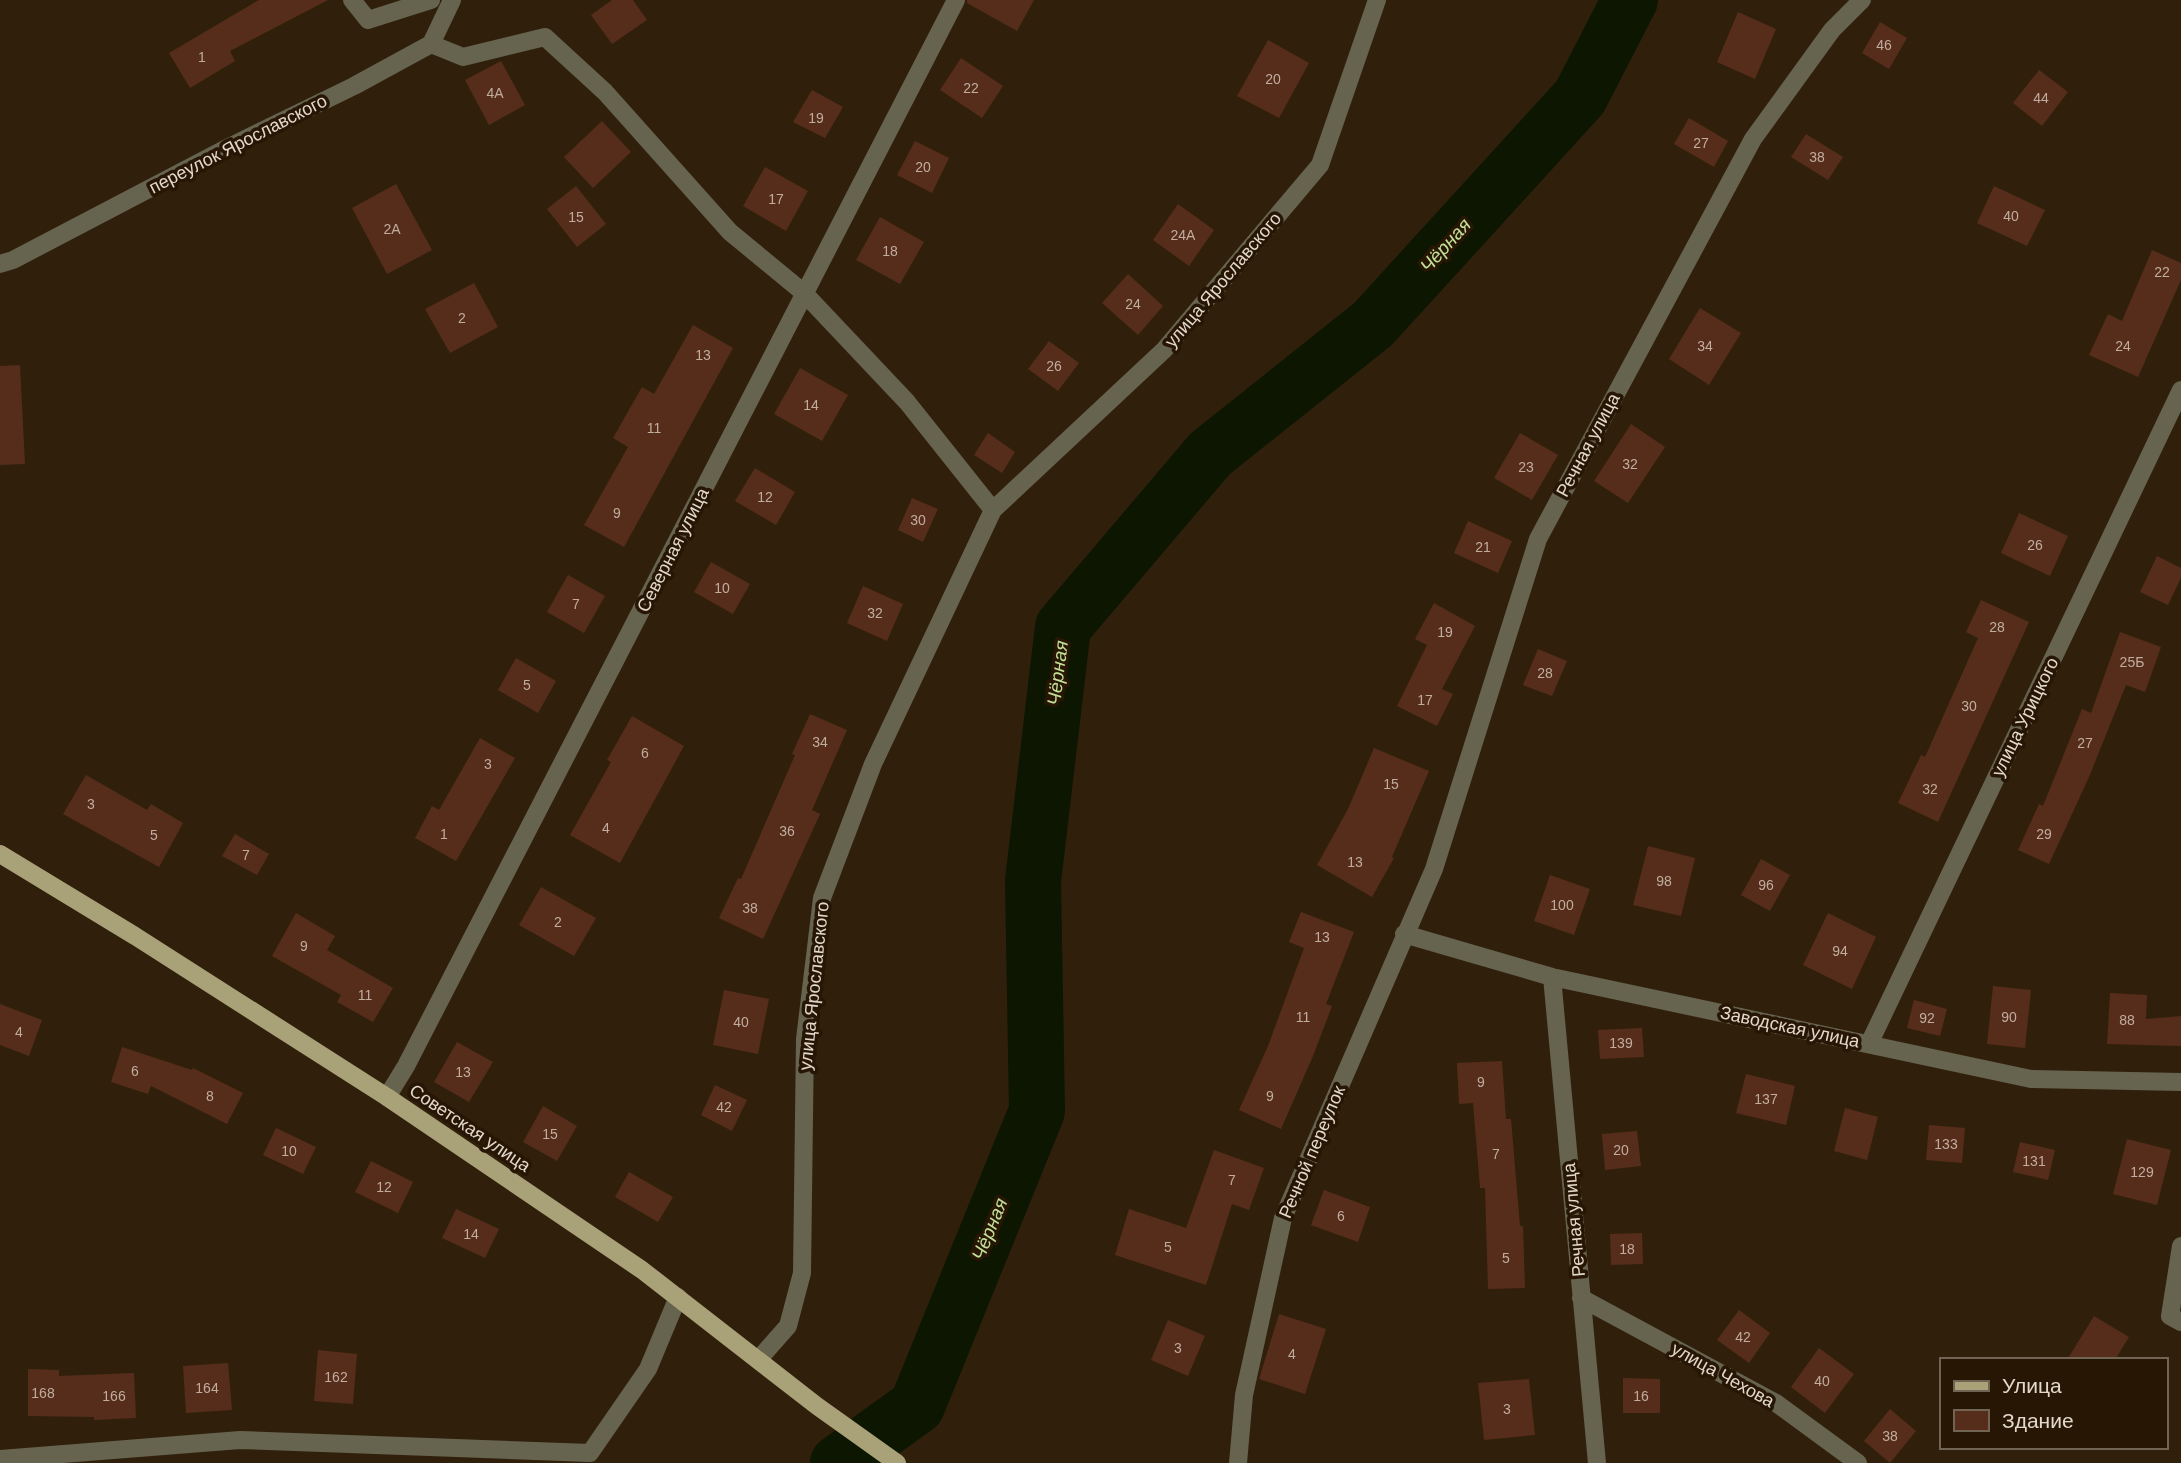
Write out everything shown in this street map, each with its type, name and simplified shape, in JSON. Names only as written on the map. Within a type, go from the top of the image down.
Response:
[{"type":"main road","name":"Советская улица","points":[[0,854],[135,936],[387,1097],[642,1270],[817,1406],[897,1463]]},
{"type":"street","points":[[352,0],[368,20],[431,0]]},
{"type":"street","points":[[452,0],[432,44],[463,57],[545,37],[605,92],[730,232],[804,293],[907,402],[993,510]]},
{"type":"street","name":"Северная улица","points":[[387,1097],[406,1066],[596,702],[956,0]]},
{"type":"street","name":"улица Ярославского","points":[[758,1360],[789,1326],[802,1273],[806,1039],[822,898],[873,764],[993,510],[1164,350],[1320,165],[1377,0]]},
{"type":"street","name":"Речная улица","points":[[1404,934],[1434,869],[1538,539],[1753,139],[1832,30],[1863,0]]},
{"type":"street","name":"переулок Ярославского","points":[[0,264],[13,260],[432,44]]},
{"type":"street","name":"улица Урицкого","points":[[1869,1044],[2181,390]]},
{"type":"street","name":"Заводская улица","points":[[1404,934],[1552,977],[2031,1079],[2181,1082]]},
{"type":"street","name":"Речной переулок","points":[[1238,1463],[1244,1395],[1283,1218],[1404,934]]},
{"type":"street","name":"Речная улица","points":[[1552,977],[1597,1463]]},
{"type":"street","points":[[2181,1246],[2170,1317],[2181,1322]]},
{"type":"street","points":[[0,1459],[240,1440],[590,1453],[648,1369],[678,1297]]},
{"type":"street","name":"улица Чехова","points":[[1581,1298],[1776,1403],[1858,1463]]},
{"type":"building","points":[[259,0],[328,0],[230,51],[235,61],[190,88],[169,53]]},
{"type":"building","points":[[612,0],[633,0],[647,20],[612,44],[591,15]]},
{"type":"building","points":[[967,0],[1034,0],[1017,31],[967,3]]},
{"type":"building","points":[[1738,12],[1776,29],[1755,79],[1717,62]]},
{"type":"building","points":[[1880,22],[1907,38],[1889,69],[1862,53]]},
{"type":"building","points":[[1268,40],[1309,63],[1279,118],[1237,96]]},
{"type":"building","points":[[961,58],[1003,86],[982,118],[940,90]]},
{"type":"building","points":[[501,61],[525,105],[489,125],[465,80]]},
{"type":"building","points":[[2039,70],[2068,92],[2042,126],[2013,103]]},
{"type":"building","points":[[812,90],[843,107],[825,138],[793,122]]},
{"type":"building","points":[[1689,118],[1728,141],[1714,167],[1674,144]]},
{"type":"building","points":[[602,121],[631,152],[593,188],[564,157]]},
{"type":"building","points":[[1806,134],[1843,157],[1828,180],[1791,157]]},
{"type":"building","points":[[915,141],[949,158],[932,193],[897,175]]},
{"type":"building","points":[[765,167],[808,191],[786,231],[743,206]]},
{"type":"building","points":[[396,184],[432,250],[387,274],[352,208]]},
{"type":"building","points":[[576,186],[606,224],[577,247],[547,209]]},
{"type":"building","points":[[1994,186],[2045,210],[2027,246],[1977,223]]},
{"type":"building","points":[[1178,204],[1214,230],[1189,266],[1153,240]]},
{"type":"building","points":[[880,217],[924,242],[900,284],[856,260]]},
{"type":"building","points":[[2152,250],[2181,263],[2181,280],[2138,377],[2089,355],[2108,314],[2122,321]]},
{"type":"building","points":[[1128,274],[1163,306],[1138,335],[1102,303]]},
{"type":"building","points":[[474,283],[498,327],[450,353],[425,309]]},
{"type":"building","points":[[1700,308],[1741,333],[1709,385],[1669,359]]},
{"type":"building","points":[[693,325],[733,348],[624,547],[584,525],[628,447],[613,438],[642,387],[654,394]]},
{"type":"building","points":[[1049,341],[1079,363],[1058,391],[1028,369]]},
{"type":"building","points":[[20,365],[25,464],[0,465],[0,366]]},
{"type":"building","points":[[800,368],[848,395],[822,441],[774,414]]},
{"type":"building","points":[[1631,424],[1665,447],[1628,503],[1594,481]]},
{"type":"building","points":[[988,433],[1015,452],[1002,473],[974,455]]},
{"type":"building","points":[[1520,433],[1558,455],[1532,500],[1494,478]]},
{"type":"building","points":[[755,468],[795,492],[776,525],[735,501]]},
{"type":"building","points":[[912,498],[938,509],[923,542],[898,530]]},
{"type":"building","points":[[2019,513],[2068,536],[2050,576],[2001,553]]},
{"type":"building","points":[[1468,521],[1512,541],[1498,573],[1454,553]]},
{"type":"building","points":[[2157,556],[2181,568],[2181,578],[2168,605],[2140,592]]},
{"type":"building","points":[[711,562],[750,584],[733,614],[694,592]]},
{"type":"building","points":[[568,575],[605,596],[584,633],[547,612]]},
{"type":"building","points":[[863,586],[903,604],[887,641],[847,623]]},
{"type":"building","points":[[1981,600],[2029,622],[1938,822],[1898,803],[1921,755],[1925,757],[1978,638],[1966,632]]},
{"type":"building","points":[[1434,603],[1475,626],[1442,689],[1453,694],[1437,726],[1397,706],[1427,645],[1415,639]]},
{"type":"building","points":[[2120,632],[2161,647],[2145,692],[2126,685],[2089,777],[2049,864],[2018,850],[2039,804],[2043,806],[2082,709],[2091,713]]},
{"type":"building","points":[[1538,649],[1567,661],[1552,696],[1523,685]]},
{"type":"building","points":[[516,658],[556,681],[538,713],[498,690]]},
{"type":"building","points":[[810,714],[847,730],[812,810],[820,814],[763,939],[719,918],[738,878],[741,879]]},
{"type":"building","points":[[632,716],[684,746],[620,863],[570,835],[611,762],[607,760]]},
{"type":"building","points":[[480,738],[515,758],[456,861],[415,838],[432,806],[439,810]]},
{"type":"building","points":[[1374,748],[1429,771],[1392,857],[1394,858],[1372,897],[1317,865],[1348,809]]},
{"type":"building","points":[[86,775],[147,810],[151,804],[183,823],[159,867],[63,814]]},
{"type":"building","points":[[235,834],[269,854],[257,875],[222,856]]},
{"type":"building","points":[[1648,846],[1695,858],[1681,916],[1633,905]]},
{"type":"building","points":[[1761,859],[1790,875],[1770,911],[1741,895]]},
{"type":"building","points":[[1550,875],[1590,889],[1574,935],[1534,921]]},
{"type":"building","points":[[541,887],[596,918],[574,956],[519,925]]},
{"type":"building","points":[[1301,912],[1354,932],[1326,1004],[1332,1006],[1281,1129],[1239,1110],[1268,1046],[1304,948],[1289,942]]},
{"type":"building","points":[[296,913],[335,936],[327,950],[393,988],[373,1022],[337,1002],[341,995],[272,956]]},
{"type":"building","points":[[1828,913],[1876,937],[1852,989],[1803,965]]},
{"type":"building","points":[[1993,986],[2031,990],[2025,1048],[1987,1044]]},
{"type":"building","points":[[724,990],[769,999],[758,1054],[713,1045]]},
{"type":"building","points":[[2110,993],[2147,995],[2146,1019],[2181,1016],[2181,1046],[2107,1044]]},
{"type":"building","points":[[1914,1000],[1947,1009],[1940,1036],[1907,1028]]},
{"type":"building","points":[[0,1004],[42,1020],[29,1056],[0,1045]]},
{"type":"building","points":[[1642,1028],[1644,1057],[1600,1059],[1598,1030]]},
{"type":"building","points":[[457,1042],[493,1062],[469,1102],[434,1082]]},
{"type":"building","points":[[122,1047],[192,1070],[193,1068],[243,1093],[227,1124],[151,1086],[148,1094],[111,1082]]},
{"type":"building","points":[[1502,1061],[1506,1119],[1511,1119],[1520,1226],[1523,1226],[1525,1288],[1488,1289],[1485,1188],[1480,1188],[1473,1103],[1459,1104],[1457,1063]]},
{"type":"building","points":[[1746,1074],[1795,1086],[1786,1125],[1736,1113]]},
{"type":"building","points":[[715,1085],[747,1100],[732,1131],[701,1115]]},
{"type":"building","points":[[543,1106],[577,1126],[557,1161],[523,1142]]},
{"type":"building","points":[[1845,1108],[1878,1117],[1867,1160],[1834,1151]]},
{"type":"building","points":[[1929,1125],[1965,1128],[1962,1163],[1926,1160]]},
{"type":"building","points":[[276,1128],[316,1147],[303,1174],[263,1155]]},
{"type":"building","points":[[1637,1131],[1641,1166],[1605,1170],[1602,1134]]},
{"type":"building","points":[[2127,1139],[2171,1150],[2157,1205],[2113,1194]]},
{"type":"building","points":[[2020,1142],[2055,1150],[2048,1180],[2013,1172]]},
{"type":"building","points":[[1214,1150],[1264,1168],[1249,1210],[1232,1204],[1206,1285],[1115,1255],[1129,1209],[1186,1228]]},
{"type":"building","points":[[371,1161],[413,1182],[398,1213],[355,1192]]},
{"type":"building","points":[[629,1172],[673,1197],[658,1222],[615,1197]]},
{"type":"building","points":[[1324,1190],[1370,1207],[1358,1242],[1311,1225]]},
{"type":"building","points":[[456,1209],[499,1229],[485,1258],[442,1238]]},
{"type":"building","points":[[1642,1233],[1643,1264],[1611,1265],[1610,1234]]},
{"type":"building","points":[[1739,1310],[1770,1333],[1749,1363],[1717,1340]]},
{"type":"building","points":[[1279,1314],[1326,1329],[1305,1394],[1259,1379]]},
{"type":"building","points":[[2094,1316],[2129,1337],[2116,1358],[2068,1358]]},
{"type":"building","points":[[1168,1320],[1205,1336],[1188,1376],[1151,1360]]},
{"type":"building","points":[[1819,1348],[1854,1374],[1825,1413],[1791,1387]]},
{"type":"building","points":[[318,1350],[357,1354],[353,1404],[314,1401]]},
{"type":"building","points":[[228,1363],[232,1410],[186,1413],[183,1366]]},
{"type":"building","points":[[28,1369],[59,1370],[59,1376],[134,1373],[136,1418],[94,1420],[94,1417],[28,1416]]},
{"type":"building","points":[[1623,1378],[1660,1379],[1660,1413],[1623,1413]]},
{"type":"building","points":[[1529,1379],[1535,1435],[1484,1440],[1478,1383]]},
{"type":"building","points":[[1890,1409],[1916,1431],[1890,1463],[1864,1441]]},
{"type":"waterway","name":"Чёрная","points":[[838,1463],[917,1406],[1037,1111],[1033,881],[1063,627],[1210,454],[1373,324],[1580,97],[1630,0]]}]
